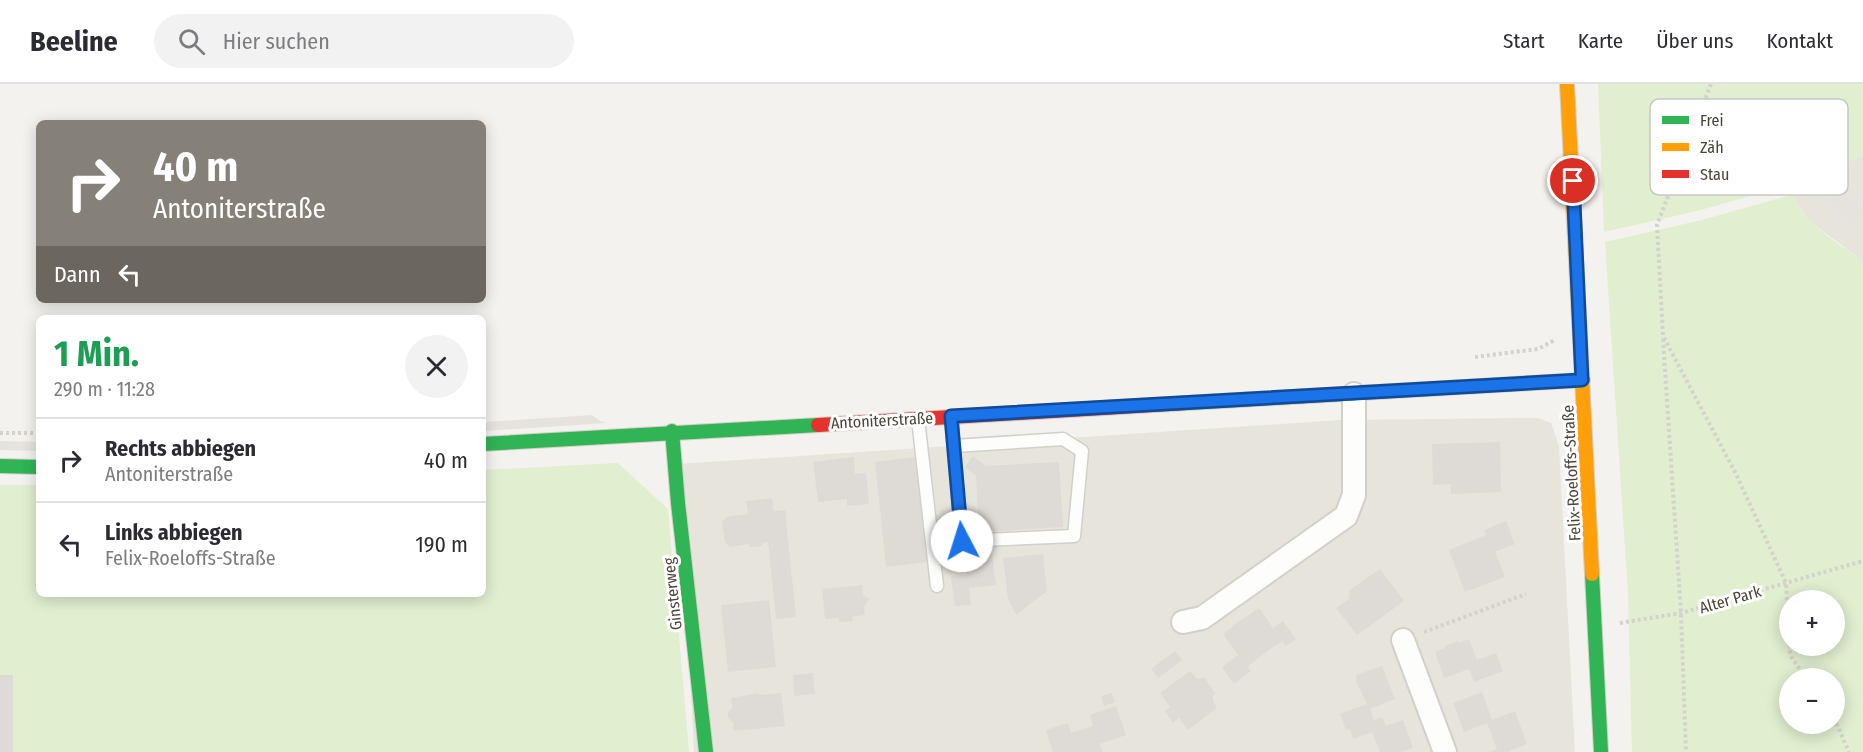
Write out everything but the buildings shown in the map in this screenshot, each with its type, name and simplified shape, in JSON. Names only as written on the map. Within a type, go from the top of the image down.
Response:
[{"type":"street","name":"Felix-Roeloffs-Straße","points":[[1567,84],[1601,752]]},
{"type":"street","name":"Antoniterstraße","points":[[486,444],[672,431],[1582,380]]},
{"type":"street","points":[[1183,622],[1202,618],[1346,516],[1354,495],[1354,394]]},
{"type":"street","name":"Ginsterweg","points":[[672,431],[706,752]]},
{"type":"street","points":[[0,466],[36,467]]},
{"type":"street","points":[[1403,640],[1446,752]]},
{"type":"lane","points":[[951,416],[962,541],[1074,536],[1082,451],[1063,439],[954,446]]},
{"type":"lane","points":[[918,418],[937,586]]},
{"type":"path","points":[[1705,99],[1711,84]]},
{"type":"path","points":[[1668,195],[1657,225],[1681,613],[1686,752]]},
{"type":"path","points":[[1663,336],[1736,474],[1786,583],[1790,655],[1799,668]]},
{"type":"path","points":[[0,433],[36,433]]},
{"type":"path","name":"Alter Park","points":[[1595,628],[1681,613],[1863,561]]},
{"type":"path","points":[[1403,640],[1526,594]]},
{"type":"path","points":[[1841,734],[1849,752]]},
{"type":"shaded area","points":[[1863,155],[1863,261],[1809,221],[1795,201],[1794,195],[1848,195],[1848,162]]},
{"type":"shaded area","points":[[1848,192],[1863,208],[1863,212],[1848,226],[1821,199],[1829,195],[1848,195]]},
{"type":"shaded area","points":[[592,415],[607,423],[486,431],[486,422]]},
{"type":"shaded area","points":[[1538,418],[1551,423],[1559,446],[1575,752],[694,752],[679,464],[1341,420]]},
{"type":"shaded area","points":[[0,441],[36,442],[36,451],[0,450]]},
{"type":"green space","points":[[1598,84],[1863,84],[1863,155],[1848,162],[1848,99],[1650,99],[1650,195],[1753,195],[1697,211],[1604,232]]},
{"type":"green space","points":[[1794,195],[1804,214],[1822,232],[1863,261],[1863,752],[1632,752],[1628,594],[1605,242],[1702,220]]},
{"type":"green space","points":[[618,463],[668,509],[689,752],[0,752],[0,485],[36,485],[36,597],[486,597],[486,470]]},
{"type":"traffic: fast","points":[[1187,403],[1583,380]]},
{"type":"traffic: fast","points":[[486,444],[818,425]]},
{"type":"traffic: fast","points":[[672,431],[706,752]]},
{"type":"traffic: fast","points":[[0,466],[36,467]]},
{"type":"traffic: fast","points":[[1592,574],[1601,752]]},
{"type":"traffic: slow","points":[[1567,84],[1592,574]]},
{"type":"traffic: jam","points":[[818,425],[1187,403]]},
{"type":"route","points":[[962,541],[951,416],[1582,380],[1573,181]]}]
